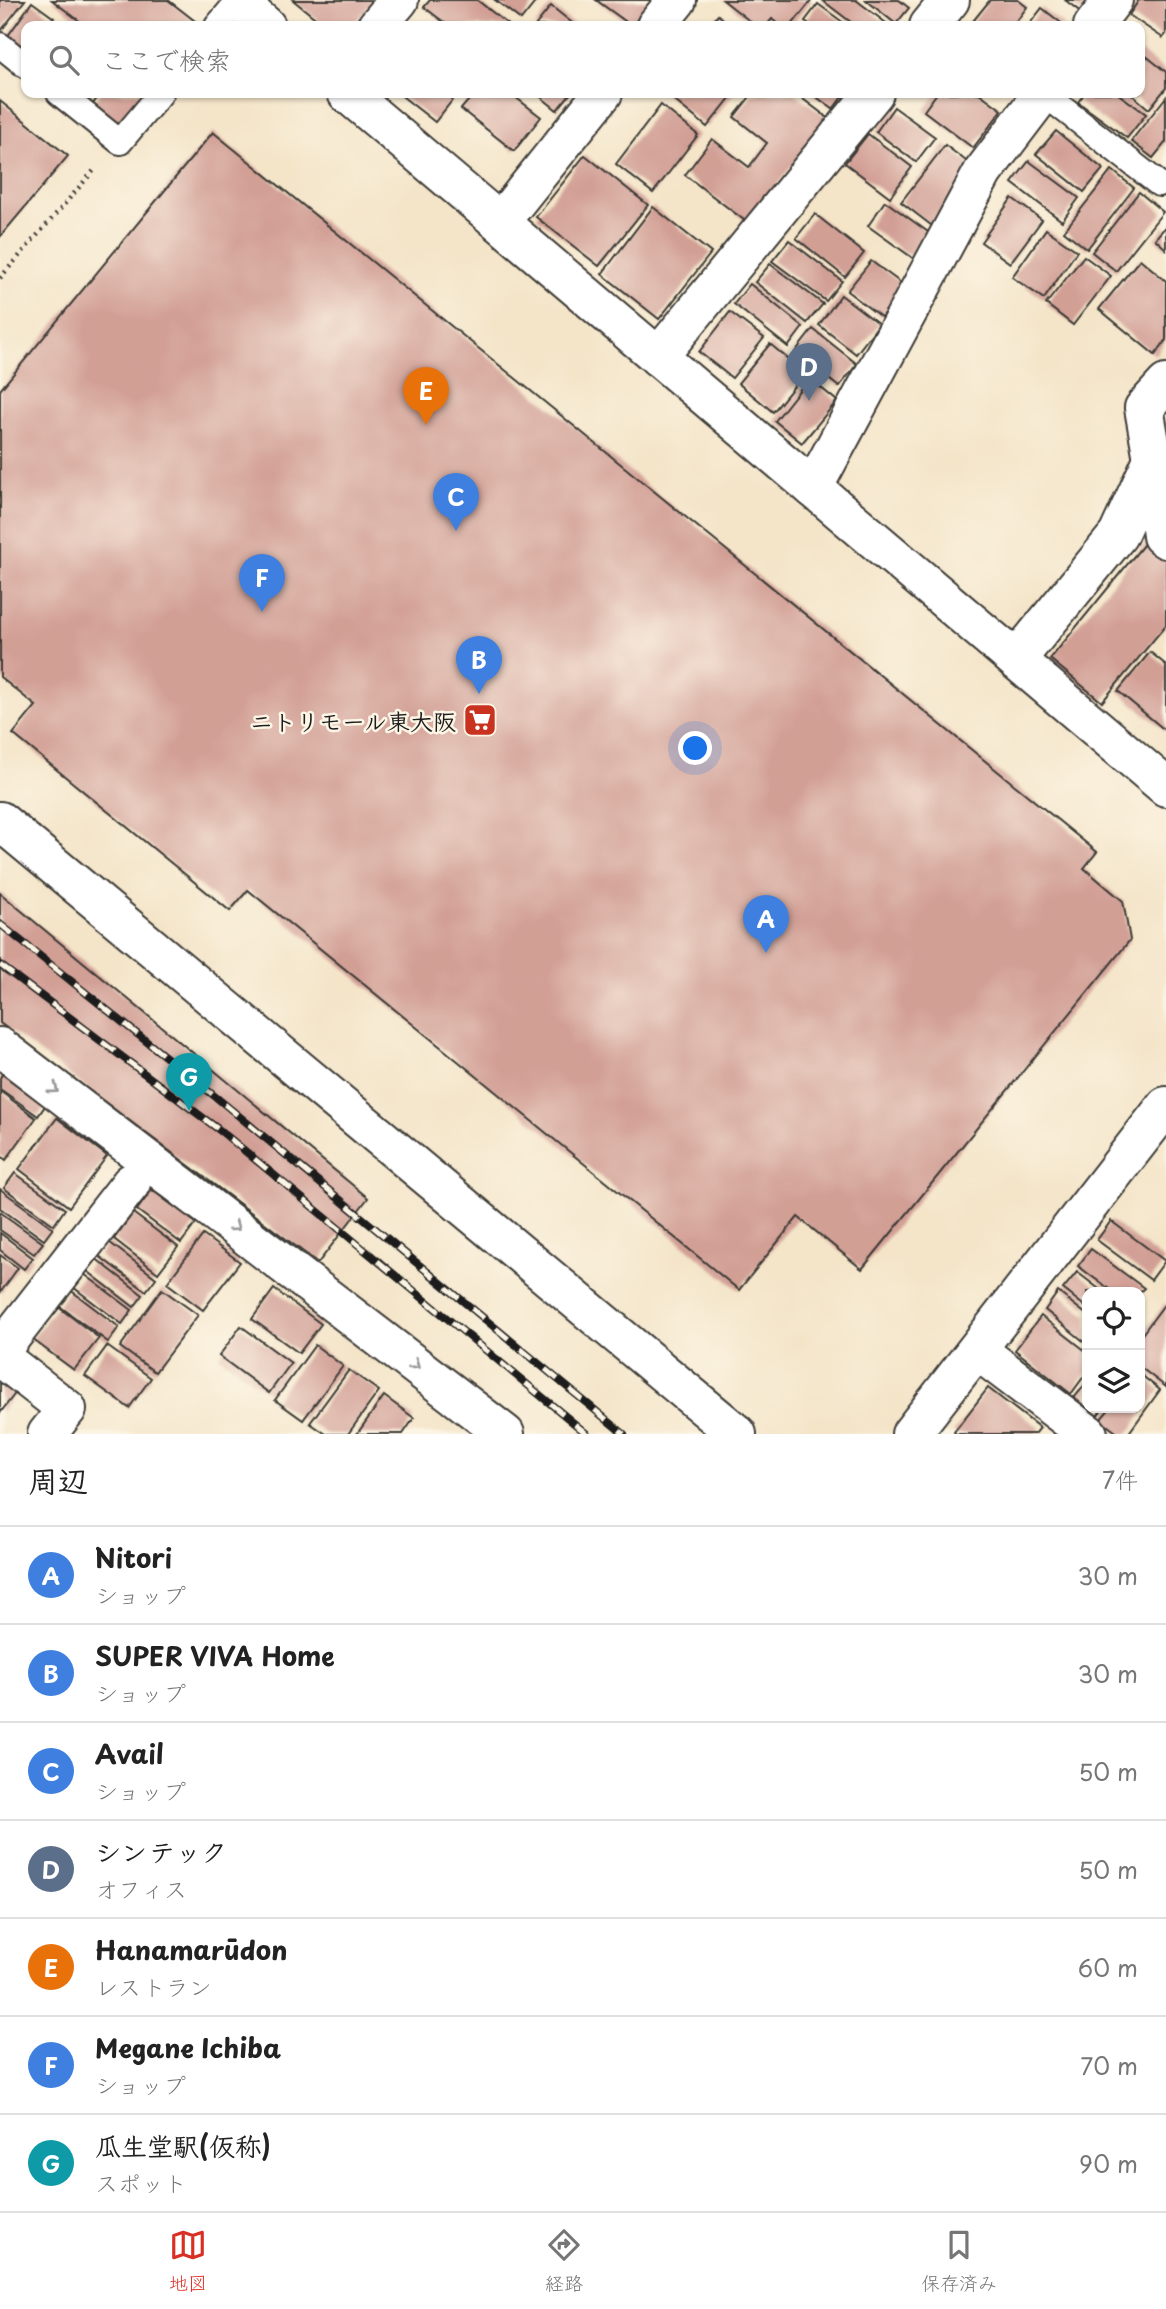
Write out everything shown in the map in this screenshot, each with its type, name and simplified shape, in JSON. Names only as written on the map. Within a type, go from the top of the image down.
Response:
[{"type":"street","points":[[240,0],[260,21]]},
{"type":"street","points":[[381,21],[399,0]]},
{"type":"street","points":[[660,21],[677,0]]},
{"type":"street","points":[[933,21],[950,0]]},
{"type":"street","points":[[1097,21],[1113,0]]},
{"type":"street","points":[[353,98],[1166,787]]},
{"type":"street","points":[[500,222],[599,98]]},
{"type":"street","points":[[658,356],[870,98]]},
{"type":"street","points":[[813,488],[984,172],[1039,98]]},
{"type":"street","points":[[1166,384],[1144,408],[1162,536],[1166,540]]},
{"type":"street","points":[[1016,660],[1118,536],[1153,459]]},
{"type":"street","points":[[0,821],[737,1434]]},
{"type":"street","points":[[0,1047],[505,1434]]},
{"type":"street","points":[[911,1434],[1166,1105]]},
{"type":"street","points":[[0,1351],[131,1183]]},
{"type":"street","points":[[977,1350],[1088,1434]]},
{"type":"street","points":[[0,1357],[67,1409],[47,1434]]},
{"type":"lane","points":[[221,21],[240,0]]},
{"type":"lane","points":[[0,46],[21,62]]},
{"type":"lane","points":[[65,98],[120,142],[157,98]]},
{"type":"lane","points":[[1049,98],[1158,184]]},
{"type":"path","points":[[0,278],[120,142]]},
{"type":"building","points":[[0,0],[25,0],[0,32]]},
{"type":"building","points":[[52,0],[168,0],[195,21],[79,21]]},
{"type":"building","points":[[293,0],[372,2],[356,21],[319,21]]},
{"type":"building","points":[[430,0],[477,0],[504,21],[442,21],[424,7]]},
{"type":"building","points":[[495,0],[537,0],[521,20]]},
{"type":"building","points":[[596,0],[652,0],[636,21],[625,21]]},
{"type":"building","points":[[723,0],[812,0],[795,21],[750,21]]},
{"type":"building","points":[[822,0],[856,0],[883,21],[849,21]]},
{"type":"building","points":[[866,0],[899,0],[909,8],[898,21],[892,21]]},
{"type":"building","points":[[990,0],[1018,0],[1027,7],[1017,21],[973,21]]},
{"type":"building","points":[[1065,0],[1098,0],[1086,16]]},
{"type":"building","points":[[1139,0],[1166,0],[1166,34],[1163,38],[1145,26],[1145,21],[1138,21],[1129,15]]},
{"type":"building","points":[[32,2],[54,18],[51,21],[21,21],[21,51],[5,40]]},
{"type":"building","points":[[818,4],[841,21],[805,21]]},
{"type":"building","points":[[551,6],[570,21],[539,21]]},
{"type":"building","points":[[1042,8],[1059,21],[1032,21]]},
{"type":"building","points":[[718,15],[726,21],[713,21]]},
{"type":"building","points":[[1145,55],[1166,72],[1166,88],[1149,109],[1136,98],[1145,98]]},
{"type":"building","points":[[1166,97],[1166,142],[1153,158],[1131,141]]},
{"type":"building","points":[[97,98],[147,98],[133,118],[114,126],[90,108]]},
{"type":"building","points":[[404,98],[454,98],[435,122]]},
{"type":"building","points":[[471,98],[516,98],[541,117],[514,151],[461,109]]},
{"type":"building","points":[[542,98],[567,98],[557,110]]},
{"type":"building","points":[[671,98],[730,98],[707,127]]},
{"type":"building","points":[[749,98],[802,98],[828,118],[748,223],[685,175],[712,139],[749,167],[767,143],[734,117]]},
{"type":"building","points":[[818,98],[841,98],[833,109]]},
{"type":"building","points":[[933,98],[986,98],[1002,110],[973,148],[924,111]]},
{"type":"building","points":[[1081,98],[1124,98],[1146,114],[1127,138],[1078,102]]},
{"type":"building","points":[[0,101],[68,156],[0,237]]},
{"type":"building","points":[[661,105],[698,135],[653,193],[616,164]]},
{"type":"building","points":[[894,107],[935,137],[916,162],[876,132]]},
{"type":"building","points":[[1056,131],[1103,169],[1084,192],[1036,154]]},
{"type":"building","name":"ニトリモール東大阪","points":[[213,132],[1097,852],[1084,868],[1123,901],[1130,940],[862,1269],[798,1217],[739,1290],[248,890],[230,911],[13,734],[36,706],[0,677],[0,390]]},
{"type":"building","points":[[868,134],[912,167],[890,197],[845,163]]},
{"type":"building","points":[[945,145],[970,164],[940,232],[901,202]]},
{"type":"building","points":[[585,155],[648,205],[599,266],[536,217]]},
{"type":"building","points":[[1029,161],[1079,198],[1062,221],[1012,183]]},
{"type":"building","points":[[1112,170],[1134,188],[1087,249],[1064,231]]},
{"type":"building","points":[[1139,192],[1163,212],[1116,271],[1092,252]]},
{"type":"building","points":[[1012,198],[1042,220],[1010,263],[981,242]]},
{"type":"building","points":[[885,201],[935,237],[917,261],[868,226]]},
{"type":"building","points":[[653,207],[711,253],[659,319],[602,274]]},
{"type":"building","points":[[815,214],[864,253],[845,277],[796,238]]},
{"type":"building","points":[[1166,226],[1166,249],[1155,239]]},
{"type":"building","points":[[1046,229],[1077,251],[1044,299],[1012,277]]},
{"type":"building","points":[[789,240],[842,281],[826,301],[772,261]]},
{"type":"building","points":[[1084,256],[1111,276],[1073,325],[1046,304]]},
{"type":"building","points":[[1140,259],[1166,281],[1166,340],[1155,355],[1099,309]]},
{"type":"building","points":[[871,261],[905,286],[881,317],[847,291]]},
{"type":"building","points":[[770,264],[823,304],[807,323],[755,282]]},
{"type":"building","points":[[750,284],[803,327],[788,347],[734,304]]},
{"type":"building","points":[[841,295],[879,324],[856,354],[819,325]]},
{"type":"building","points":[[730,312],[764,338],[732,378],[699,352]]},
{"type":"building","points":[[813,329],[857,364],[839,387],[795,352]]},
{"type":"building","points":[[770,344],[805,373],[773,412],[738,383]]},
{"type":"building","points":[[809,378],[837,401],[802,443],[775,421]]},
{"type":"building","points":[[1148,539],[1166,554],[1166,625],[1102,702],[1050,659]]},
{"type":"building","points":[[1150,652],[1166,665],[1166,731],[1118,691]]},
{"type":"building","points":[[0,893],[368,1198],[318,1263],[0,1023]]},
{"type":"building","points":[[2,1074],[45,1106],[38,1116],[0,1089]]},
{"type":"building","points":[[0,1091],[36,1118],[6,1160],[0,1155]]},
{"type":"building","points":[[57,1118],[107,1156],[69,1207],[19,1169]]},
{"type":"building","points":[[15,1173],[65,1209],[54,1225],[4,1188]]},
{"type":"building","points":[[0,1189],[53,1228],[44,1240],[0,1208]]},
{"type":"building","points":[[152,1190],[196,1223],[181,1243],[137,1210]]},
{"type":"building","points":[[0,1212],[43,1243],[34,1254],[0,1230]]},
{"type":"building","points":[[133,1213],[178,1247],[158,1273],[114,1239]]},
{"type":"building","points":[[1111,1221],[1165,1261],[1151,1280],[1097,1240]]},
{"type":"building","points":[[0,1233],[33,1258],[24,1269],[0,1250]]},
{"type":"building","points":[[203,1235],[240,1262],[203,1310],[167,1283]]},
{"type":"building","points":[[109,1242],[156,1278],[146,1291],[99,1256]]},
{"type":"building","points":[[1091,1249],[1143,1287],[1106,1287],[1078,1266]]},
{"type":"building","points":[[0,1255],[18,1268],[0,1293]]},
{"type":"building","points":[[95,1258],[143,1295],[134,1307],[86,1270]]},
{"type":"building","points":[[1077,1272],[1096,1287],[1082,1287],[1082,1304],[1063,1289]]},
{"type":"building","points":[[84,1274],[132,1310],[122,1324],[73,1287]]},
{"type":"building","points":[[69,1289],[119,1327],[108,1342],[58,1305]]},
{"type":"building","points":[[162,1289],[198,1315],[155,1372],[120,1347]]},
{"type":"building","points":[[274,1289],[321,1324],[299,1353],[252,1319]]},
{"type":"building","points":[[1058,1292],[1082,1311],[1082,1340],[1045,1310]]},
{"type":"building","points":[[1166,1302],[1166,1387],[1145,1371],[1145,1330]]},
{"type":"building","points":[[57,1306],[99,1338],[74,1370],[32,1339]]},
{"type":"building","points":[[1041,1316],[1082,1348],[1082,1379],[1071,1394],[1015,1350]]},
{"type":"building","points":[[241,1326],[291,1363],[269,1393],[219,1356]]},
{"type":"building","points":[[315,1345],[343,1366],[303,1420],[275,1400]]},
{"type":"building","points":[[107,1346],[151,1378],[129,1408],[85,1376]]},
{"type":"building","points":[[349,1370],[379,1391],[348,1434],[326,1434],[310,1423]]},
{"type":"building","points":[[0,1372],[20,1387],[0,1413]]},
{"type":"building","points":[[1145,1378],[1160,1390],[1145,1411]]},
{"type":"building","points":[[988,1388],[1040,1428],[1035,1434],[956,1434],[954,1432]]},
{"type":"building","points":[[1082,1388],[1082,1404],[1074,1398]]},
{"type":"building","points":[[384,1396],[414,1418],[403,1434],[357,1434]]},
{"type":"building","points":[[1106,1413],[1143,1413],[1128,1434],[1119,1434],[1100,1420]]},
{"type":"railway","points":[[0,924],[217,1098],[624,1434]]},
{"type":"railway","points":[[0,965],[222,1132],[587,1434]]},
{"type":"place","name":"シンテック","points":[[809,401]]},
{"type":"place","name":"Hanamarūdon","points":[[426,425]]},
{"type":"place","name":"Avail","points":[[456,531]]},
{"type":"place","name":"Megane Ichiba","points":[[262,612]]},
{"type":"place","name":"SUPER VIVA Home","points":[[479,694]]},
{"type":"place","name":"ニトリモール東大阪","points":[[480,720]]},
{"type":"place","name":"Nitori","points":[[766,953]]},
{"type":"place","name":"瓜生堂駅(仮称)","points":[[189,1111]]}]
